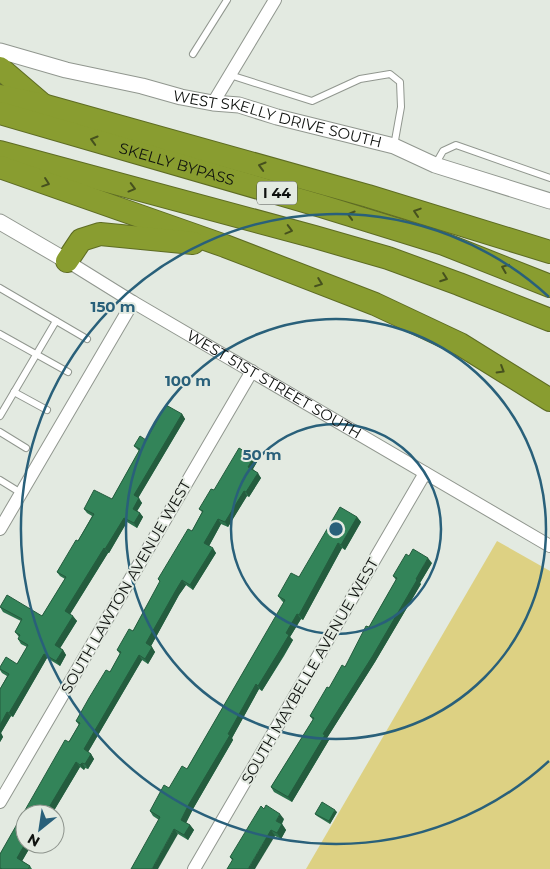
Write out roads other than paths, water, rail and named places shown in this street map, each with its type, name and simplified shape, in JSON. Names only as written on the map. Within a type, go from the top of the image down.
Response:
[{"type":"highway","points":[[0,68],[43,105]]},
{"type":"highway","points":[[0,96],[43,105],[368,196],[550,252]]},
{"type":"highway","name":"SKELLY BYPASS","points":[[0,113],[321,206],[444,244],[550,286]]},
{"type":"highway","name":"I 44","points":[[0,152],[388,258],[550,320]]},
{"type":"highway","points":[[0,167],[225,246],[375,304],[460,344],[550,400]]},
{"type":"highway","points":[[67,261],[81,240],[100,234],[225,246]]},
{"type":"street","points":[[213,103],[275,0]]},
{"type":"street","name":"WEST SKELLY DRIVE SOUTH","points":[[0,51],[66,70],[142,86],[181,97],[213,103],[239,105],[277,117],[394,146],[435,165],[550,202]]},
{"type":"street","name":"WEST 51ST STREET SOUTH","points":[[0,222],[550,546]]},
{"type":"street","points":[[0,529],[133,302]]},
{"type":"street","name":"SOUTH LAWTON AVENUE WEST","points":[[0,802],[252,371]]},
{"type":"street","name":"SOUTH MAYBELLE AVENUE WEST","points":[[194,869],[425,473]]},
{"type":"lane","points":[[193,54],[227,0]]},
{"type":"lane","points":[[230,75],[312,101],[360,79],[390,74],[400,82],[401,107],[394,146]]},
{"type":"lane","points":[[435,165],[443,151],[456,145],[550,178]]},
{"type":"lane","points":[[0,288],[87,339]]},
{"type":"lane","points":[[0,416],[56,320]]},
{"type":"lane","points":[[0,334],[68,372]]},
{"type":"lane","points":[[14,392],[46,410]]},
{"type":"lane","points":[[0,432],[26,448]]},
{"type":"lane","points":[[0,480],[21,493]]}]
